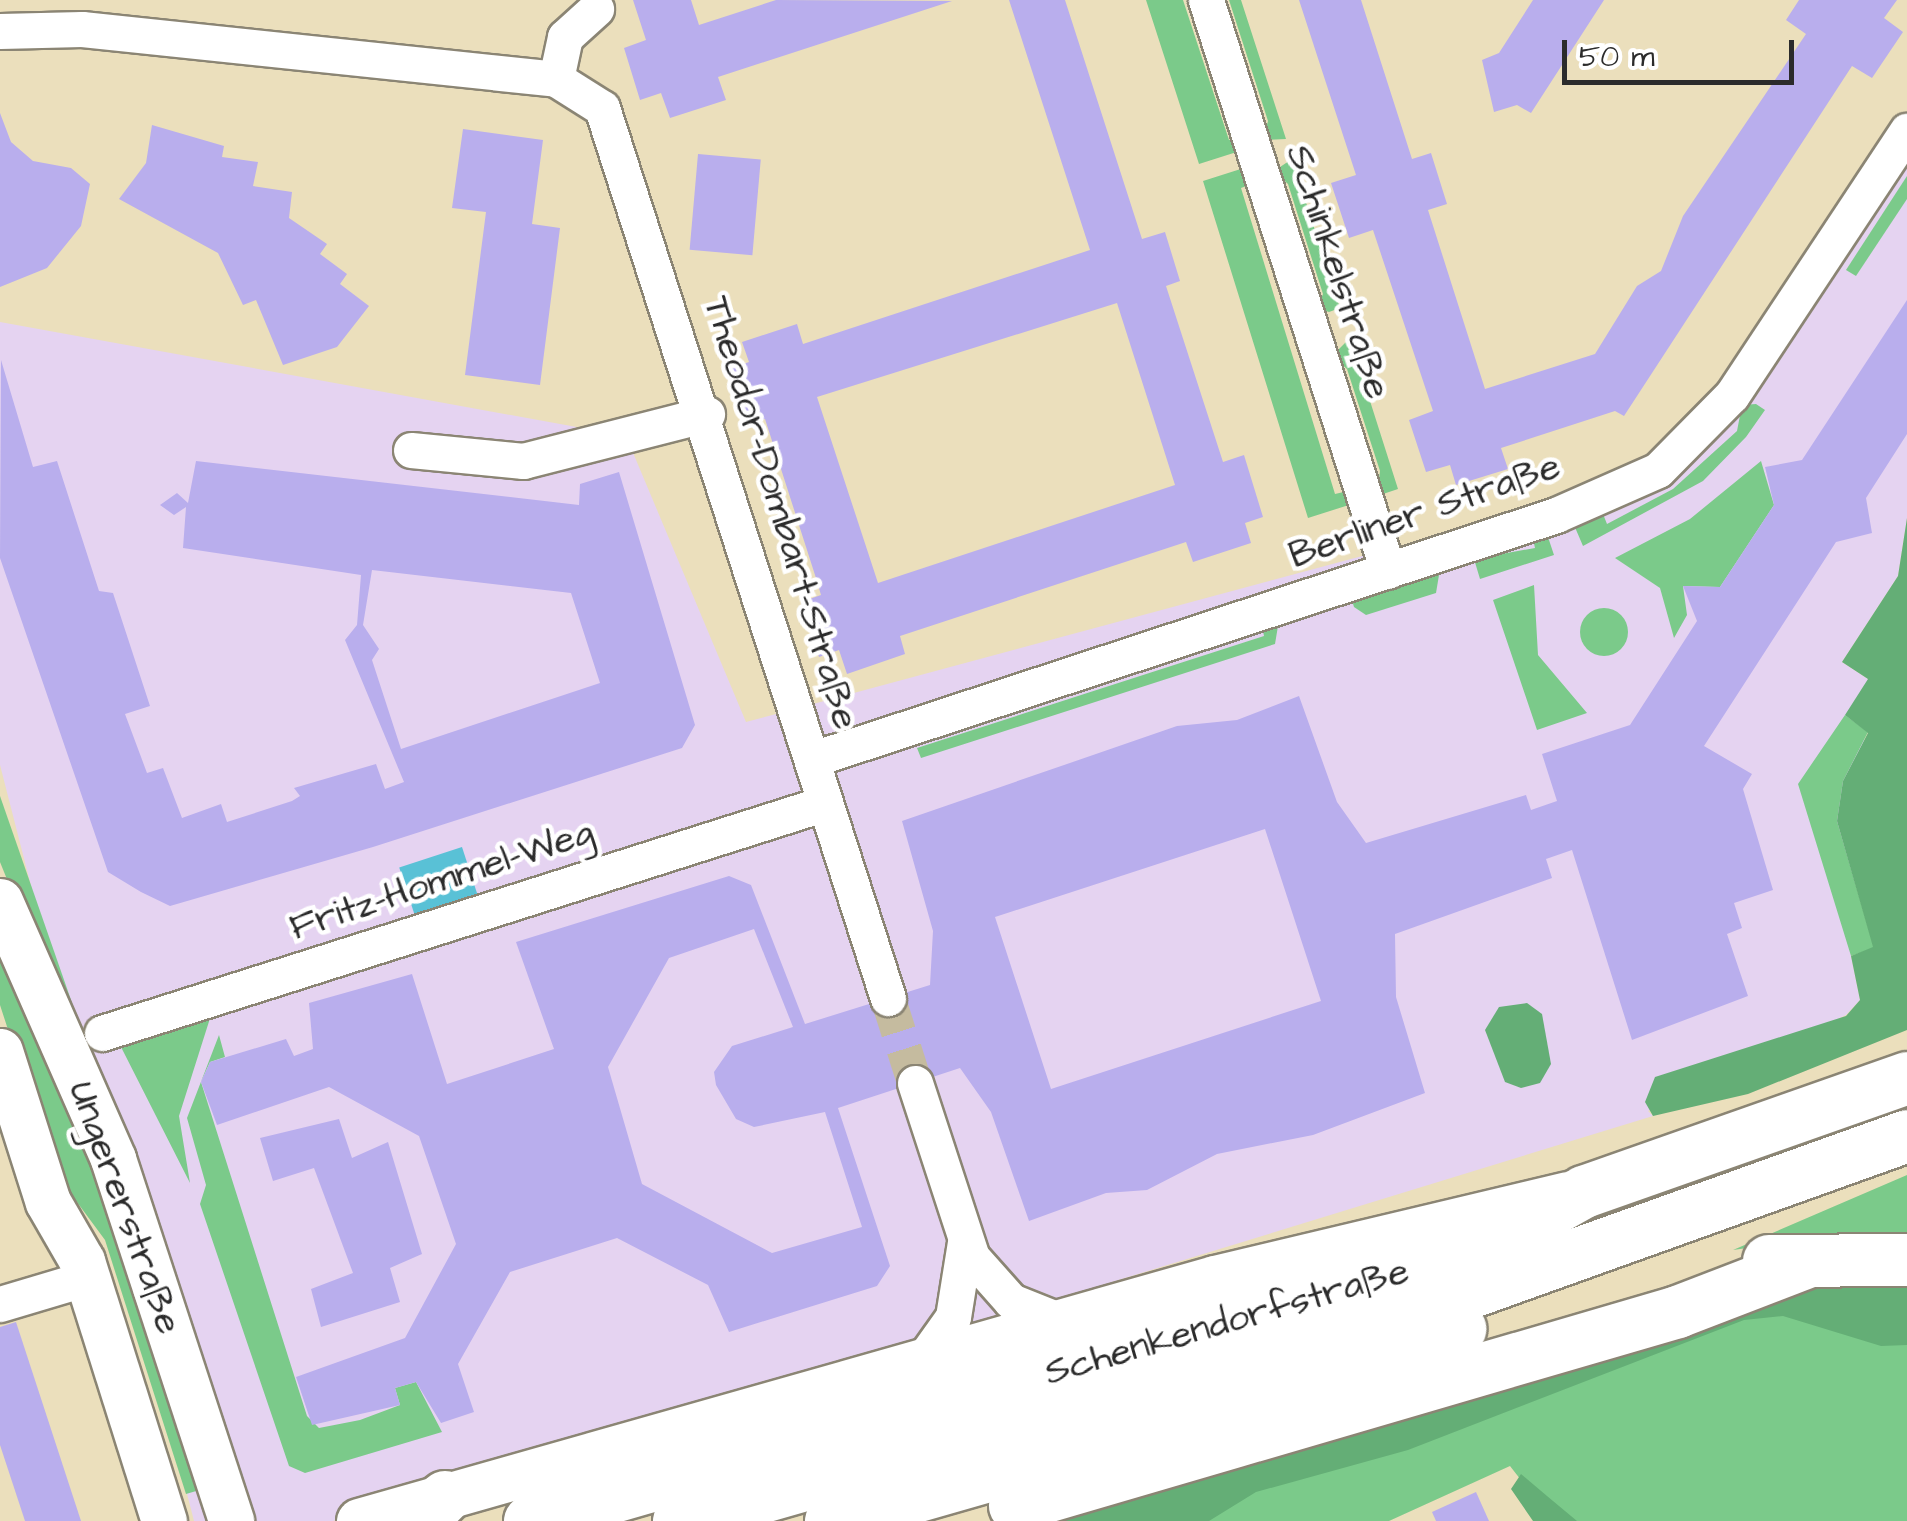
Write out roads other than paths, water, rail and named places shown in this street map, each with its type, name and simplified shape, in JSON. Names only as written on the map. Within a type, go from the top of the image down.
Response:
[{"type":"highway","name":"Schenkendorfstraße","points":[[530,1521],[1293,1306],[1491,1244],[1584,1192],[1907,1078]]},
{"type":"highway","name":"Schenkendorfstraße","points":[[680,1521],[1444,1302],[1907,1136]]},
{"type":"highway","points":[[830,1521],[1373,1366],[1907,1165]]},
{"type":"highway","points":[[1373,1366],[1423,1362],[1766,1260],[1907,1260]]},
{"type":"highway","points":[[961,1521],[1502,1366],[1805,1262]]},
{"type":"main road","name":"Ungererstraße","points":[[0,901],[112,1159],[231,1521]]},
{"type":"main road","name":"Ungererstraße","points":[[0,1052],[11,1120],[87,1278],[164,1521]]},
{"type":"main road","points":[[359,1521],[433,1509],[921,1362],[1477,1209],[1584,1192]]},
{"type":"street","name":"Schinkelstraße","points":[[1206,0],[1388,570]]},
{"type":"street","points":[[0,31],[82,29],[556,79],[565,37],[596,10]]},
{"type":"street","name":"Theodor-Dombart-Straße","points":[[556,79],[590,98],[611,123],[888,998]]},
{"type":"street","name":"Berliner Straße","points":[[813,759],[1388,570],[1626,487],[1687,448],[1907,131]]},
{"type":"street","points":[[411,450],[522,461],[706,414]]},
{"type":"street","name":"Fritz-Hommel-Weg","points":[[102,1033],[807,809]]},
{"type":"street","points":[[915,1083],[965,1241],[1011,1301],[1061,1322]]},
{"type":"street","points":[[921,1362],[953,1318],[965,1241]]},
{"type":"street","points":[[0,1304],[87,1278]]},
{"type":"water","points":[[462,847],[479,900],[417,921],[399,867]]},
{"type":"tunnel","points":[[888,998],[915,1083]]}]
